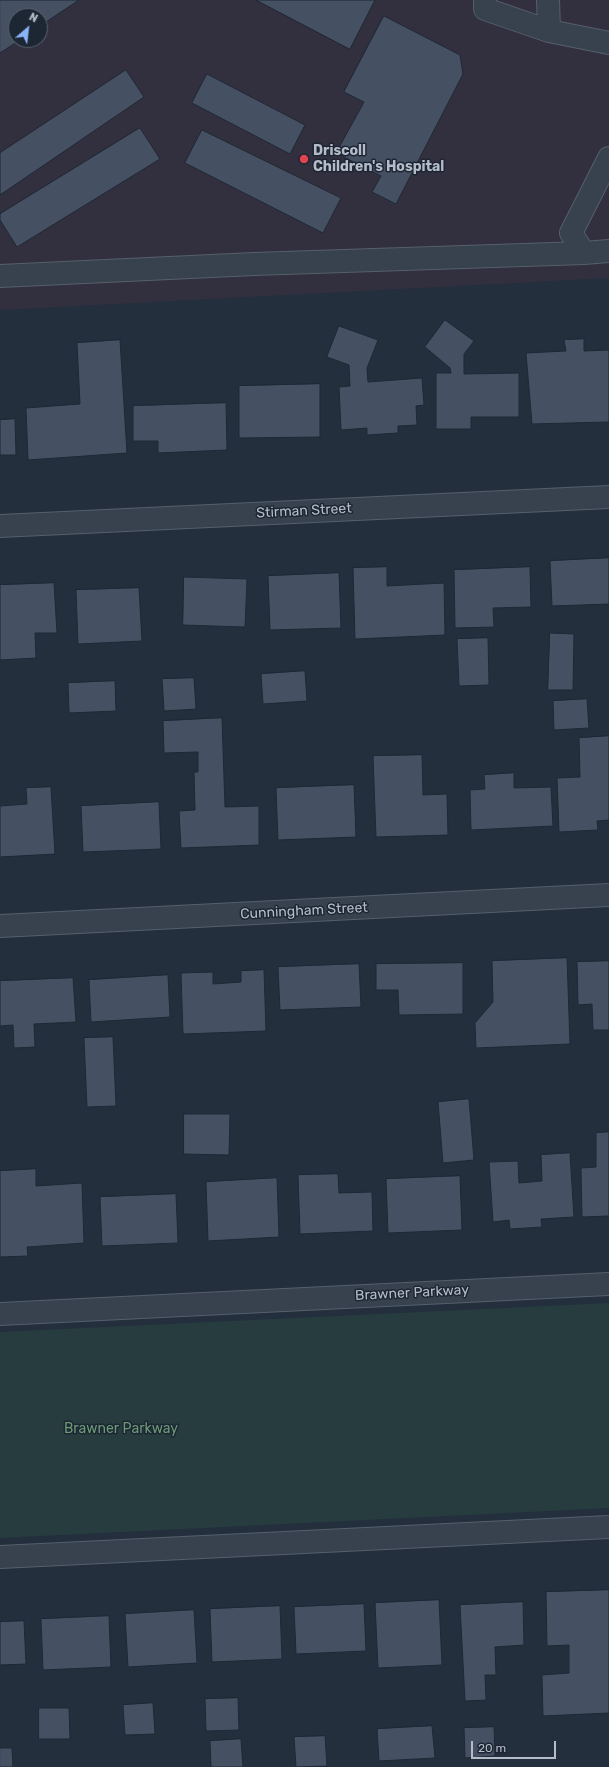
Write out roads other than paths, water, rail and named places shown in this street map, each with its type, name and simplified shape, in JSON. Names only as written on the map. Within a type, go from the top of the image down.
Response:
[{"type":"street","points":[[485,0],[485,8],[549,31],[609,43]]},
{"type":"street","points":[[548,0],[549,31]]},
{"type":"street","points":[[584,252],[571,233],[609,158]]},
{"type":"street","points":[[0,276],[254,264],[609,251]]},
{"type":"street","name":"Stirman Street","points":[[0,526],[609,497]]},
{"type":"street","name":"Cunningham Street","points":[[0,926],[609,895]]},
{"type":"street","name":"Brawner Parkway","points":[[0,1314],[609,1284]]},
{"type":"street","points":[[0,1557],[609,1527]]},
{"type":"place","name":"Driscoll Children's Hospital","points":[[304,159]]}]
